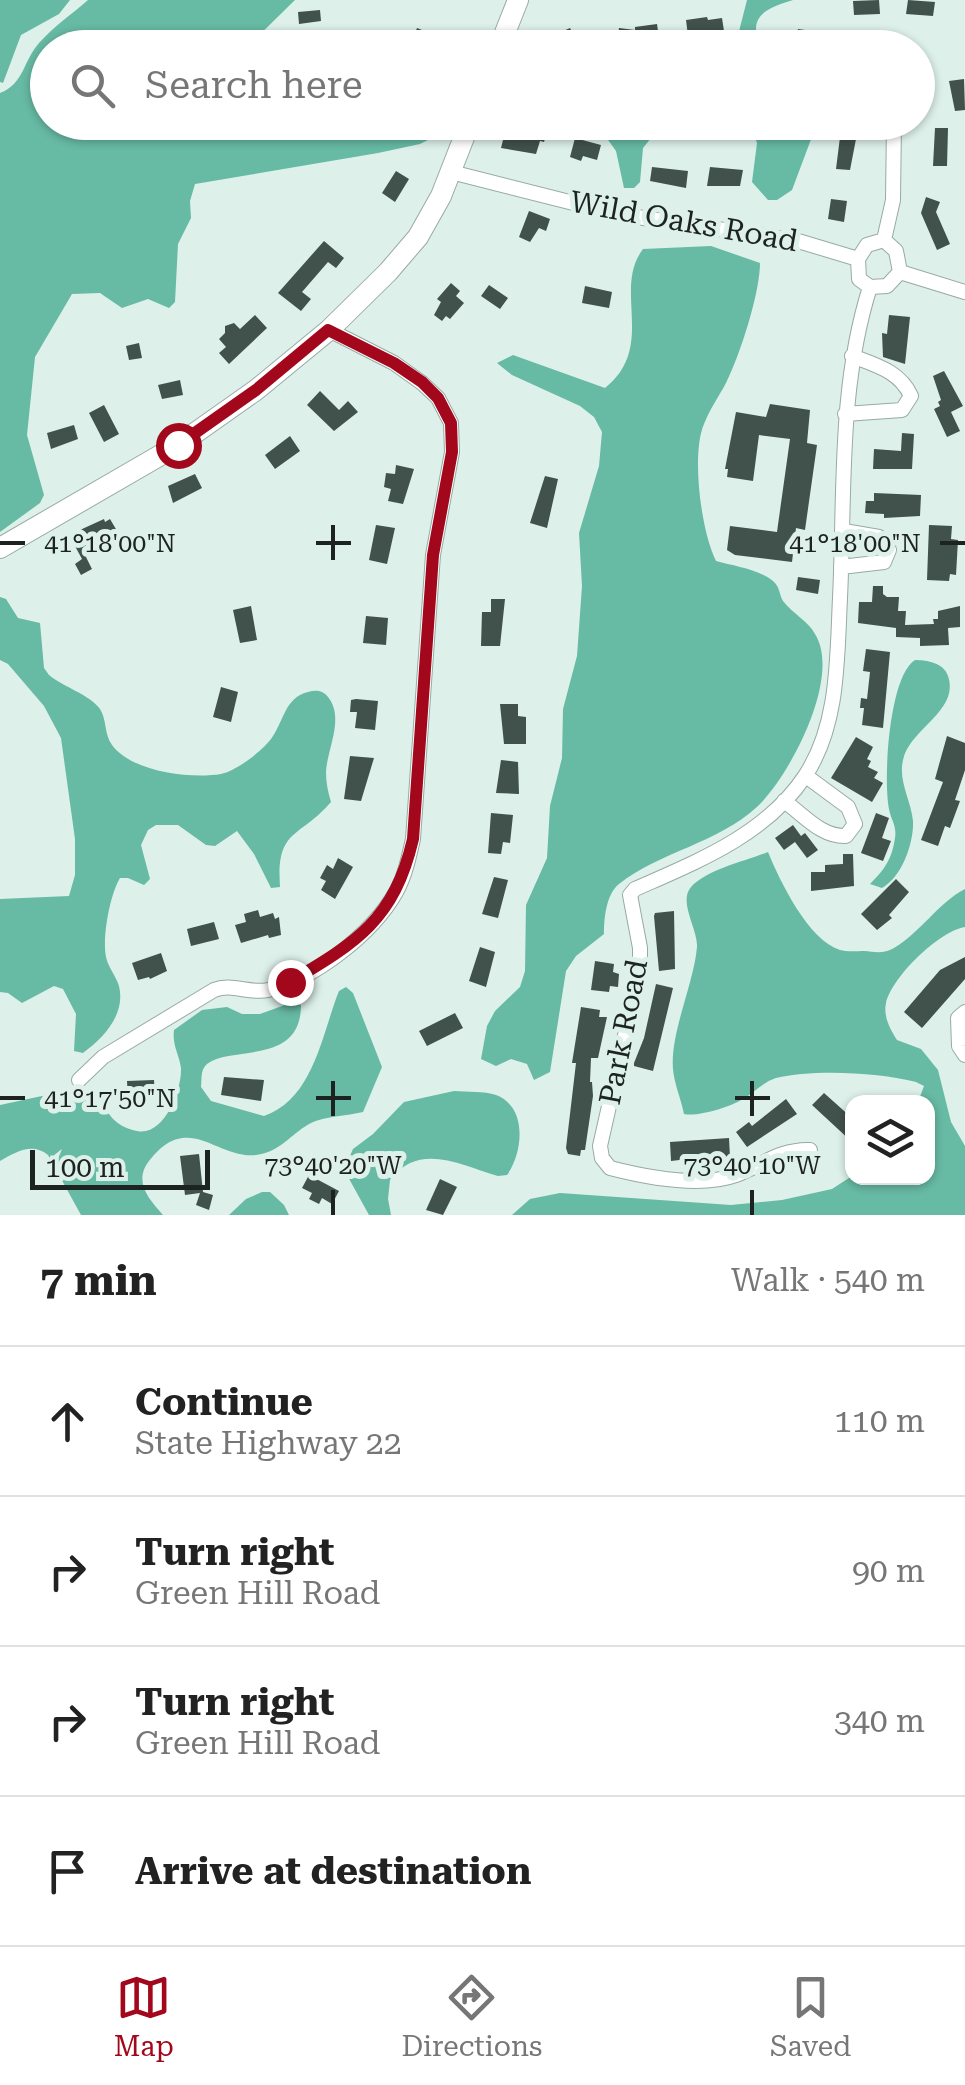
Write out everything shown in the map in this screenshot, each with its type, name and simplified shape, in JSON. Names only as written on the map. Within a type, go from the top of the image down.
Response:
[{"type":"main road","points":[[506,30],[518,0]]},
{"type":"main road","points":[[0,548],[178,445],[256,390],[328,330],[418,237],[463,140]]},
{"type":"street","points":[[884,240],[893,200],[894,140]]},
{"type":"street","name":"Wild Oaks Road","points":[[450,172],[602,210],[798,240],[858,259]]},
{"type":"street","points":[[884,240],[866,244],[858,259],[859,279],[870,288],[887,286],[900,272]]},
{"type":"street","points":[[884,240],[896,251],[900,272]]},
{"type":"street","points":[[900,272],[965,292]]},
{"type":"street","name":"Park Road","points":[[810,1150],[783,1152],[732,1176],[692,1180],[610,1168],[602,1158],[600,1146],[640,969],[630,895],[635,889],[716,854],[784,801],[806,776],[829,724],[844,531],[846,414],[852,356],[870,288]]},
{"type":"street","points":[[79,1080],[103,1057],[214,990],[225,986],[266,990],[290,982],[332,958],[372,924],[399,888],[407,866],[413,839],[433,555],[452,452],[451,423],[438,398],[422,382],[394,363],[328,330]]},
{"type":"street","points":[[846,414],[902,410],[911,396],[902,380],[852,356]]},
{"type":"street","points":[[841,567],[884,562],[890,550],[879,537],[844,531]]},
{"type":"street","points":[[784,801],[821,830],[834,836],[851,832],[855,824],[848,807],[806,776]]},
{"type":"street","points":[[965,1012],[958,1018],[958,1035],[965,1055]]},
{"type":"shaded area","points":[[0,0],[70,0],[59,14],[21,35],[3,83]]},
{"type":"shaded area","points":[[88,0],[295,0],[264,30],[52,30]]},
{"type":"shaded area","points":[[747,0],[793,0],[767,10],[756,30],[739,30]]},
{"type":"shaded area","points":[[30,57],[30,140],[428,140],[378,153],[195,184],[191,218],[178,244],[175,302],[169,308],[148,299],[122,308],[100,293],[72,294],[35,357],[27,435],[44,495],[40,503],[0,532],[0,93],[19,78]]},
{"type":"shaded area","points":[[608,140],[649,140],[643,148],[640,182],[634,188],[624,188],[616,151]]},
{"type":"shaded area","points":[[756,140],[811,140],[792,190],[777,200],[768,200],[752,182]]},
{"type":"shaded area","points":[[711,246],[760,263],[743,341],[700,437],[698,473],[706,531],[716,561],[773,581],[783,601],[812,629],[822,652],[817,699],[797,749],[758,806],[725,830],[653,863],[615,888],[607,907],[604,934],[576,956],[566,971],[550,1072],[534,1080],[527,1064],[511,1059],[496,1066],[481,1059],[487,1026],[495,1011],[520,987],[525,971],[526,905],[547,858],[550,806],[562,758],[563,709],[577,656],[582,586],[579,533],[599,466],[602,432],[594,417],[580,406],[512,375],[497,363],[513,355],[605,388],[620,372],[629,354],[631,282],[643,249]]},
{"type":"shaded area","points":[[0,597],[6,599],[18,618],[40,623],[44,668],[49,675],[95,704],[102,713],[112,745],[133,762],[147,767],[194,775],[221,774],[234,769],[267,744],[289,705],[308,692],[326,695],[335,714],[326,772],[331,802],[286,844],[280,887],[271,888],[237,831],[215,846],[206,845],[178,825],[156,825],[148,830],[141,845],[150,879],[144,885],[120,878],[108,916],[106,957],[119,986],[119,1007],[105,1033],[83,1053],[74,1051],[76,1014],[63,989],[54,986],[22,1003],[0,992],[0,899],[69,896],[75,875],[75,839],[61,738],[44,706],[8,664],[0,660]]},
{"type":"shaded area","points":[[915,660],[943,668],[950,688],[941,710],[914,739],[903,760],[902,775],[913,821],[911,839],[901,868],[882,888],[870,884],[887,863],[895,838],[887,795],[890,729],[899,686]]},
{"type":"shaded area","points":[[768,852],[806,922],[828,944],[843,951],[890,950],[965,889],[965,927],[943,937],[918,957],[897,981],[885,1008],[897,1040],[921,1049],[938,1070],[951,1122],[965,1146],[965,1215],[512,1215],[530,1199],[560,1193],[731,1205],[782,1200],[832,1189],[845,1181],[845,1185],[935,1185],[935,1095],[921,1095],[924,1086],[916,1082],[846,1073],[791,1075],[771,1080],[722,1108],[684,1114],[673,1055],[697,947],[687,908],[688,893],[698,881]]},
{"type":"shaded area","points":[[346,987],[353,993],[382,1067],[363,1112],[315,1121],[278,1147],[256,1155],[189,1138],[163,1146],[142,1176],[148,1196],[163,1215],[81,1215],[48,1155],[42,1151],[30,1149],[0,1161],[0,1105],[70,1090],[102,1102],[125,1127],[147,1131],[163,1120],[178,1088],[181,1068],[174,1030],[202,1010],[227,1007],[242,1014],[260,1014],[293,1002],[301,1005],[298,1024],[290,1037],[263,1050],[218,1059],[207,1064],[202,1072],[201,1087],[211,1101],[264,1116],[281,1107],[305,1080],[339,991]]},
{"type":"shaded area","points":[[454,1091],[496,1095],[513,1109],[520,1131],[519,1143],[507,1175],[441,1160],[414,1162],[390,1180],[391,1215],[369,1215],[347,1175],[346,1165],[353,1149],[404,1102]]},
{"type":"shaded area","points":[[270,1192],[289,1215],[229,1215],[246,1199]]},
{"type":"building","points":[[879,0],[880,14],[854,15],[853,1]]},
{"type":"building","points":[[908,0],[935,2],[933,16],[906,14]]},
{"type":"building","points":[[320,10],[321,21],[299,24],[298,12]]},
{"type":"building","points":[[722,18],[724,30],[687,30],[686,20]]},
{"type":"building","points":[[657,24],[658,30],[635,30]]},
{"type":"building","points":[[964,79],[965,110],[955,111],[949,81]]},
{"type":"building","points":[[935,128],[948,128],[947,166],[933,166]]},
{"type":"building","points":[[503,140],[545,140],[540,141],[536,154],[501,148]]},
{"type":"building","points":[[574,140],[601,145],[597,160],[570,157]]},
{"type":"building","points":[[840,140],[856,140],[850,170],[836,169]]},
{"type":"building","points":[[652,167],[688,171],[686,188],[650,181]]},
{"type":"building","points":[[710,167],[743,170],[740,186],[707,186]]},
{"type":"building","points":[[396,171],[409,179],[395,202],[382,193]]},
{"type":"building","points":[[926,197],[940,202],[936,212],[950,244],[937,250],[921,213]]},
{"type":"building","points":[[831,199],[847,201],[844,222],[828,219]]},
{"type":"building","points":[[529,211],[550,219],[546,231],[539,228],[530,242],[519,237]]},
{"type":"building","points":[[324,241],[344,258],[336,268],[328,262],[302,292],[311,299],[301,311],[278,293]]},
{"type":"building","points":[[451,283],[460,291],[456,296],[464,303],[450,319],[446,316],[442,321],[434,315],[441,302],[437,299]]},
{"type":"building","points":[[489,285],[508,298],[500,309],[481,296]]},
{"type":"building","points":[[585,286],[612,292],[609,308],[582,303]]},
{"type":"building","points":[[255,315],[267,328],[229,364],[219,353],[226,347],[219,339],[225,326],[234,323],[240,329]]},
{"type":"building","points":[[889,315],[910,317],[905,364],[883,357],[882,333],[887,334]]},
{"type":"building","points":[[139,343],[142,358],[129,360],[126,346]]},
{"type":"building","points":[[944,371],[963,406],[951,412],[960,431],[947,437],[934,409],[941,400],[933,376]]},
{"type":"building","points":[[180,380],[183,395],[162,399],[158,385]]},
{"type":"building","points":[[320,391],[339,410],[348,401],[358,412],[334,431],[307,405]]},
{"type":"building","points":[[770,404],[810,410],[807,443],[817,445],[805,530],[796,528],[792,562],[735,555],[727,550],[730,526],[777,532],[790,439],[759,435],[753,481],[727,477],[725,469],[736,412],[766,417]]},
{"type":"building","points":[[104,405],[119,434],[104,442],[89,413]]},
{"type":"building","points":[[74,425],[78,439],[51,449],[47,433]]},
{"type":"building","points":[[902,433],[914,434],[912,469],[873,469],[874,449],[901,451]]},
{"type":"building","points":[[290,436],[300,451],[275,469],[265,455]]},
{"type":"building","points":[[396,465],[414,469],[403,504],[388,501],[391,489],[384,487],[386,473],[395,474]]},
{"type":"building","points":[[195,474],[202,488],[173,503],[168,486]]},
{"type":"building","points":[[545,476],[558,479],[547,528],[530,523]]},
{"type":"building","points":[[874,493],[921,495],[920,516],[884,518],[884,514],[865,513],[866,501],[874,501]]},
{"type":"building","points":[[110,519],[120,536],[86,557],[92,569],[81,575],[75,564],[82,559],[69,535]]},
{"type":"building","points":[[376,525],[395,528],[387,564],[369,560]]},
{"type":"building","points":[[929,525],[952,526],[951,539],[958,540],[956,575],[950,574],[949,581],[927,580]]},
{"type":"building","points":[[798,577],[820,580],[818,594],[796,590]]},
{"type":"building","points":[[873,586],[883,586],[887,597],[899,597],[898,611],[906,611],[905,625],[934,624],[938,611],[960,606],[960,627],[948,628],[949,645],[920,646],[920,638],[896,637],[896,628],[858,623],[859,602],[872,602]]},
{"type":"building","points":[[491,599],[505,599],[500,646],[481,646],[482,612],[491,612]]},
{"type":"building","points":[[251,606],[257,640],[240,643],[233,610]]},
{"type":"building","points":[[366,616],[388,618],[386,645],[363,643]]},
{"type":"building","points":[[866,649],[890,652],[883,728],[862,725],[861,698],[867,699],[870,672],[863,671]]},
{"type":"building","points":[[221,687],[238,692],[231,722],[213,717]]},
{"type":"building","points":[[351,700],[378,701],[375,730],[355,728],[357,712],[350,712]]},
{"type":"building","points":[[500,704],[518,704],[518,716],[526,717],[526,744],[504,744]]},
{"type":"building","points":[[947,736],[965,743],[965,770],[955,800],[960,801],[938,846],[921,840],[943,782],[935,779]]},
{"type":"building","points":[[856,737],[873,747],[868,767],[878,772],[874,778],[883,783],[872,802],[831,778]]},
{"type":"building","points":[[350,756],[374,758],[361,801],[344,799]]},
{"type":"building","points":[[501,760],[518,762],[519,794],[496,793]]},
{"type":"building","points":[[491,813],[513,815],[510,843],[503,842],[501,854],[488,853]]},
{"type":"building","points":[[876,813],[889,818],[882,838],[891,841],[883,861],[861,853]]},
{"type":"building","points":[[793,825],[818,850],[807,858],[795,842],[784,850],[775,838]]},
{"type":"building","points":[[843,854],[853,854],[854,886],[811,891],[811,872],[825,872],[825,865],[843,864]]},
{"type":"building","points":[[338,858],[353,867],[335,899],[321,890],[326,881],[320,878],[327,865],[333,869]]},
{"type":"building","points":[[494,877],[508,880],[498,918],[482,914]]},
{"type":"building","points":[[896,879],[909,892],[889,915],[892,918],[877,930],[861,914]]},
{"type":"building","points":[[258,910],[260,917],[273,913],[275,919],[279,917],[281,935],[241,943],[235,925],[246,922],[244,914]]},
{"type":"building","points":[[674,911],[675,969],[659,971],[654,916]]},
{"type":"building","points":[[214,922],[219,939],[191,946],[187,929]]},
{"type":"building","points":[[480,947],[495,952],[486,987],[469,981]]},
{"type":"building","points":[[161,953],[167,971],[138,980],[132,963]]},
{"type":"building","points":[[965,957],[965,979],[922,1028],[904,1012],[940,970]]},
{"type":"building","points":[[595,961],[614,964],[613,972],[619,974],[618,987],[610,986],[609,992],[591,990]]},
{"type":"building","points":[[656,984],[673,988],[653,1071],[634,1063]]},
{"type":"building","points":[[581,1007],[600,1010],[599,1017],[607,1017],[598,1058],[591,1058],[593,1096],[585,1150],[581,1150],[580,1156],[568,1154],[566,1148],[576,1063],[572,1063]]},
{"type":"building","points":[[455,1013],[463,1028],[427,1046],[419,1031]]},
{"type":"building","points":[[224,1077],[264,1080],[261,1101],[221,1095]]},
{"type":"building","points":[[154,1080],[155,1098],[128,1099],[127,1081]]},
{"type":"building","points":[[824,1093],[845,1112],[845,1136],[812,1105]]},
{"type":"building","points":[[786,1099],[797,1114],[747,1147],[736,1132],[749,1122],[752,1126]]},
{"type":"building","points":[[729,1138],[730,1157],[726,1159],[713,1160],[713,1156],[671,1161],[670,1142]]},
{"type":"building","points":[[199,1154],[203,1192],[213,1195],[209,1210],[196,1205],[200,1193],[185,1195],[180,1156]]},
{"type":"building","points":[[309,1175],[339,1191],[332,1204],[322,1198],[319,1204],[309,1199],[312,1193],[302,1188]]},
{"type":"building","points":[[440,1179],[457,1187],[443,1215],[426,1210]]},
{"type":"route","points":[[178,445],[256,390],[328,330],[394,363],[422,382],[438,398],[451,423],[452,452],[433,555],[413,839],[407,866],[399,888],[372,924],[332,958],[290,982]]}]
